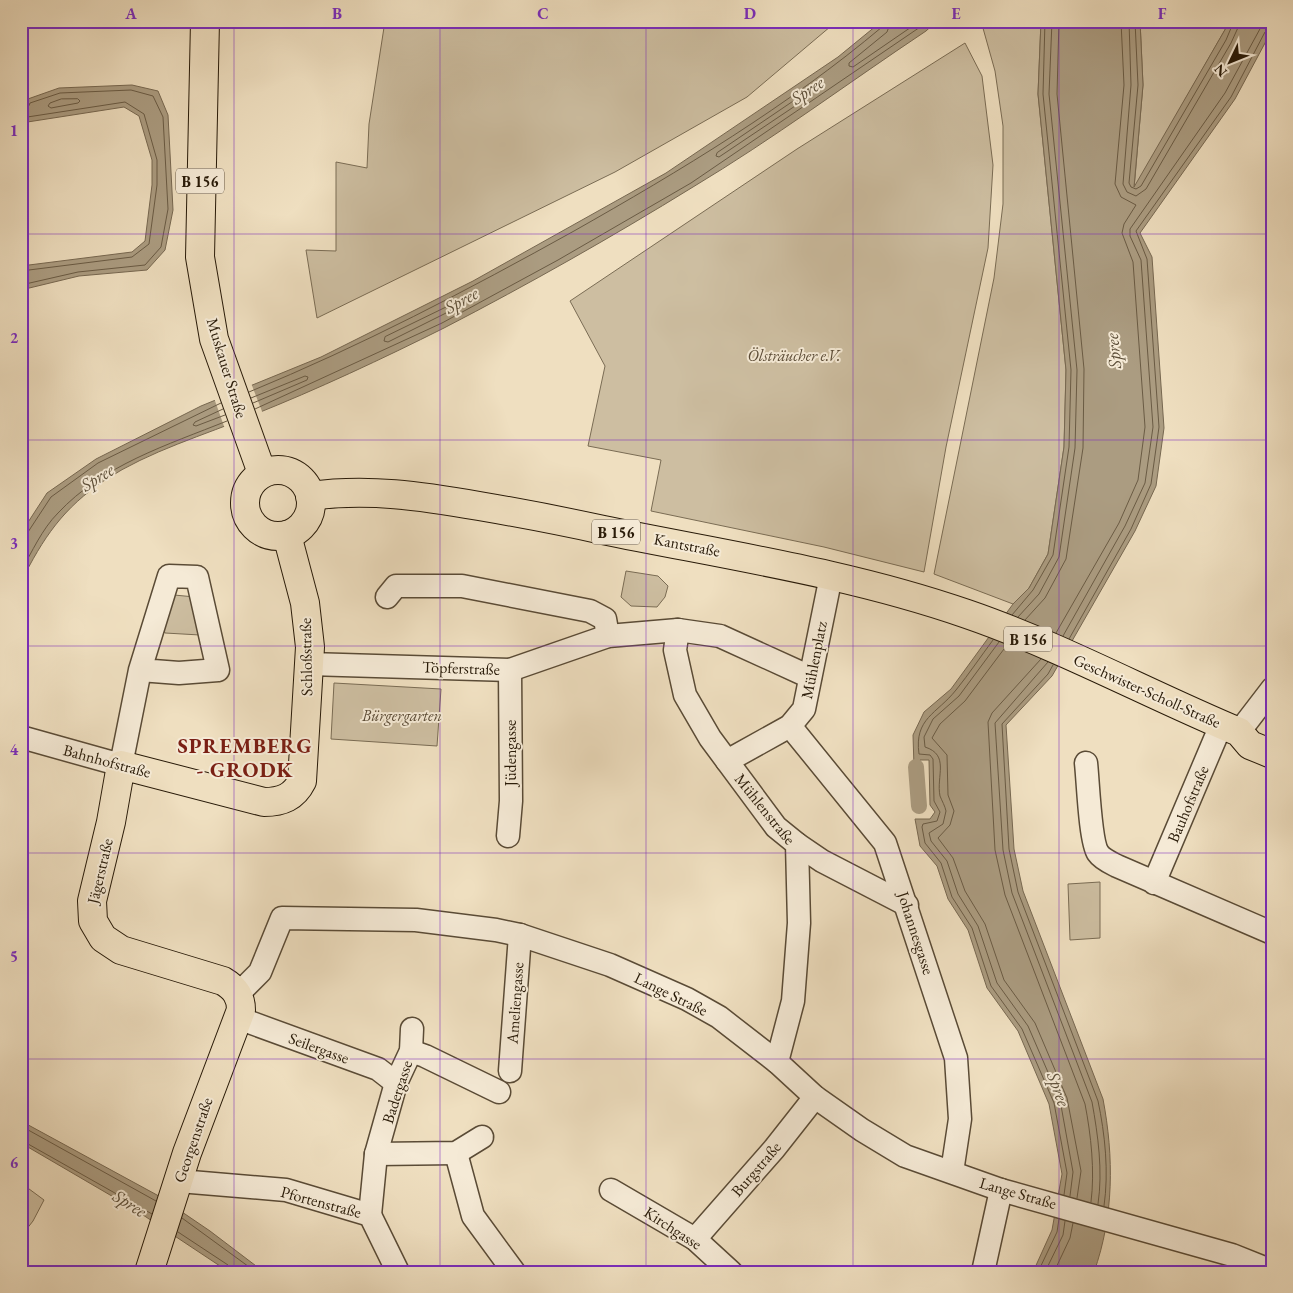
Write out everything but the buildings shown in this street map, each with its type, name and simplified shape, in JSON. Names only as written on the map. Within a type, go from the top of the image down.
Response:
[{"type":"main road","name":"Muskauer Straße","points":[[205,21],[200,257],[214,339],[262,473]]},
{"type":"main road","points":[[271,470],[292,472],[303,482],[310,496],[311,506],[304,524],[287,535],[266,534],[256,529],[249,520],[245,510],[246,494],[253,480],[262,473],[271,470]]},
{"type":"main road","name":"Kantstraße","points":[[310,496],[362,491],[399,493],[551,519],[735,554],[911,596],[970,615]]},
{"type":"main road","name":"Schloßstraße","points":[[287,535],[305,603],[309,664],[294,790]]},
{"type":"main road","name":"Geschwister-Scholl-Straße","points":[[970,615],[1085,662],[1233,730],[1250,745],[1272,754]]},
{"type":"main road","name":"Geschwister-Scholl-Straße","points":[[1233,730],[1255,731],[1272,737]]},
{"type":"main road","name":"Bahnhofstraße","points":[[121,765],[264,802],[294,790]]},
{"type":"main road","name":"Jägerstraße","points":[[121,765],[111,822],[92,901],[92,921],[103,938],[121,950],[223,981],[232,987],[239,1008]]},
{"type":"main road","name":"Georgenstraße","points":[[150,1269],[187,1153],[239,1008]]},
{"type":"street","name":"Jägerstraße","points":[[121,765],[140,670],[169,576],[197,577],[218,670],[179,673],[140,670]]},
{"type":"street","name":"Mühlenplatz","points":[[727,761],[790,726],[804,709],[831,576]]},
{"type":"street","points":[[386,597],[396,586],[462,586],[590,611],[605,619],[608,636]]},
{"type":"street","name":"Töpferstraße","points":[[309,664],[510,670],[608,636],[678,630],[720,636],[810,677]]},
{"type":"street","name":"Mühlenstraße","points":[[678,630],[675,650],[685,695],[727,761],[776,827],[797,844],[799,923],[793,1001],[777,1062]]},
{"type":"street","name":"Jüdengasse","points":[[508,836],[511,801],[510,670]]},
{"type":"street","name":"Bauhofstraße","points":[[1154,883],[1233,730],[1272,689]]},
{"type":"street","name":"Johannesgasse","points":[[790,726],[885,843],[956,1058],[960,1119],[952,1172]]},
{"type":"street","name":"Bahnhofstraße","points":[[21,737],[121,765]]},
{"type":"street","points":[[1086,763],[1097,852],[1117,866],[1272,933]]},
{"type":"street","points":[[797,844],[822,861],[907,905]]},
{"type":"street","name":"Lange Straße","points":[[239,1008],[260,972],[282,918],[416,920],[520,935],[610,965],[687,998],[718,1017],[777,1062],[815,1097],[862,1130],[905,1156],[927,1166],[952,1172],[1001,1190],[1232,1255],[1272,1271]]},
{"type":"street","name":"Ameliengasse","points":[[510,1071],[520,935]]},
{"type":"street","name":"Seilergasse","points":[[239,1008],[378,1069],[396,1083]]},
{"type":"street","name":"Badergasse","points":[[370,1215],[376,1154],[385,1129],[396,1083],[410,1051],[412,1029]]},
{"type":"street","points":[[410,1051],[425,1056],[499,1092]]},
{"type":"street","name":"Burgstraße","points":[[695,1239],[774,1149],[815,1097]]},
{"type":"street","points":[[376,1154],[456,1153],[482,1137]]},
{"type":"street","points":[[456,1153],[473,1216],[514,1272]]},
{"type":"street","name":"Pfortenstraße","points":[[177,1187],[286,1190],[370,1215],[398,1272]]},
{"type":"street","name":"Kirchgasse","points":[[611,1190],[695,1239],[731,1272]]},
{"type":"street","points":[[983,1272],[1001,1190]]},
{"type":"green space","points":[[385,21],[837,21],[747,97],[615,172],[317,318],[306,250],[336,251],[336,162],[367,168],[369,124]]},
{"type":"green space","points":[[981,21],[1041,21],[1038,94],[1066,370],[1064,447],[1048,554],[1029,588],[1013,604],[934,574],[994,278],[1003,204],[1003,126],[995,71]]},
{"type":"green space","points":[[1140,21],[1230,21],[1134,189],[1143,85]]},
{"type":"green space","name":"Ölsträucher e.V.","points":[[965,43],[982,76],[993,165],[988,248],[946,447],[924,572],[824,547],[651,511],[661,460],[588,446],[605,366],[570,301],[797,149]]},
{"type":"green space","points":[[626,571],[658,576],[668,586],[665,597],[657,607],[631,606],[621,597]]},
{"type":"green space","points":[[174,595],[195,597],[200,635],[165,633],[163,628]]},
{"type":"green space","name":"Bürgergarten","points":[[334,683],[441,689],[437,746],[331,739]]},
{"type":"green space","points":[[1100,882],[1100,938],[1070,940],[1068,884]]},
{"type":"green space","points":[[21,1183],[44,1200],[33,1221],[22,1235]]},
{"type":"water","name":"Spree","points":[[882,21],[937,21],[926,31],[723,169],[539,277],[444,328],[326,384],[140,460],[105,480],[77,502],[56,525],[38,551],[21,582],[21,533],[47,493],[96,459],[201,406],[321,357],[473,281],[666,173],[838,57]]},
{"type":"water","name":"Spree","points":[[1041,21],[1140,21],[1143,85],[1134,187],[1230,21],[1272,21],[1272,30],[1235,99],[1140,233],[1152,257],[1164,428],[1156,486],[1135,531],[1052,676],[1006,725],[1014,849],[1023,891],[1103,1099],[1107,1121],[1110,1164],[1109,1208],[1101,1251],[1094,1272],[1033,1272],[1052,1230],[1062,1174],[1049,1104],[1018,1031],[987,988],[968,930],[948,899],[937,866],[920,846],[915,819],[930,819],[935,812],[930,805],[929,760],[920,760],[918,767],[914,767],[913,735],[924,712],[951,689],[1013,604],[1029,588],[1048,554],[1064,447],[1066,370],[1038,94]]},
{"type":"water","points":[[132,85],[158,91],[168,115],[173,210],[165,250],[147,270],[79,276],[21,290],[21,266],[132,252],[145,241],[152,185],[152,160],[139,116],[124,107],[21,123],[25,100],[59,88]]},
{"type":"water","name":"Spree","points":[[21,1121],[157,1195],[210,1231],[264,1272],[229,1272],[134,1209],[21,1143]]},
{"type":"pier","points":[[251,383],[263,414],[225,429],[214,398]]},
{"type":"waterway","points":[[916,767],[919,806]]},
{"type":"district","name":"SPREMBERG - GRODK","points":[[245,757]]}]
